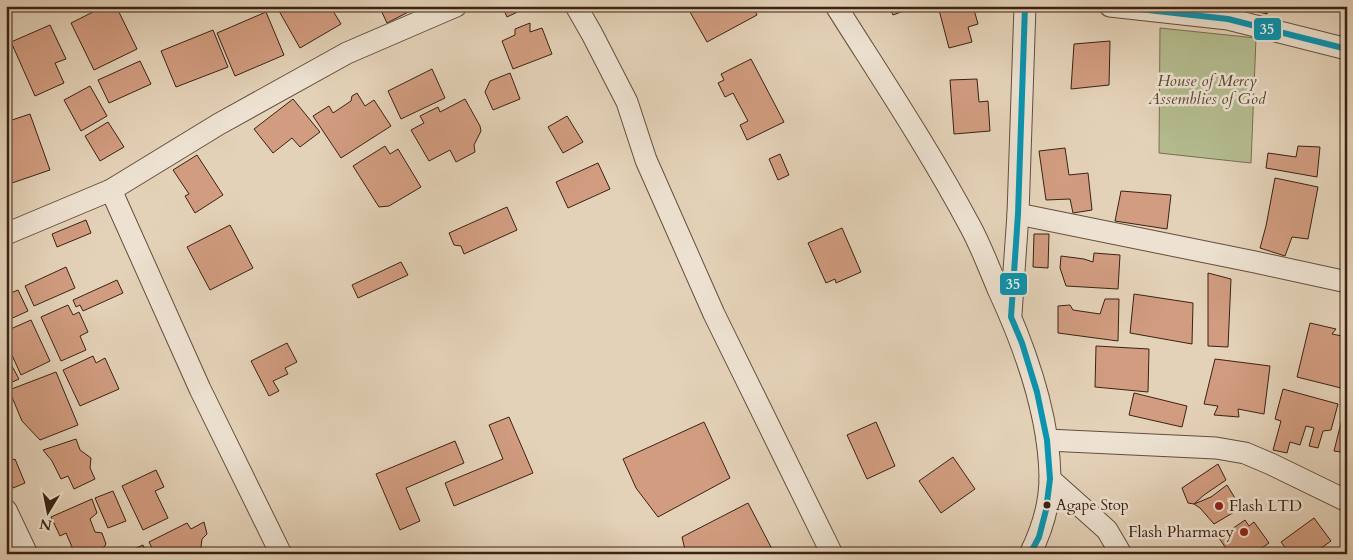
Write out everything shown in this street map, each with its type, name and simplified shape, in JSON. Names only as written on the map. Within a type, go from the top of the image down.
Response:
[{"type":"street","points":[[6,234],[111,190],[219,124],[347,53],[456,6]]},
{"type":"street","points":[[576,6],[627,102],[646,160],[714,314],[825,551]]},
{"type":"street","points":[[836,6],[898,102],[971,228],[1022,344],[1037,392],[1047,440],[1050,479],[1046,510],[1039,537],[1030,554]]},
{"type":"street","points":[[1011,317],[1018,214],[1026,6]]},
{"type":"street","points":[[1110,6],[1228,19],[1347,49]]},
{"type":"street","points":[[111,190],[200,389],[281,554]]},
{"type":"street","points":[[1018,214],[1347,282]]},
{"type":"street","points":[[1047,440],[1216,448],[1245,453],[1347,501]]},
{"type":"street","points":[[1050,479],[1107,530],[1121,554]]},
{"type":"street","points":[[6,510],[27,554]]},
{"type":"green space","name":"House of Mercy Assemblies of God","points":[[1160,28],[1256,38],[1251,163],[1159,153]]},
{"type":"building","points":[[105,6],[116,6],[137,49],[94,70],[71,23]]},
{"type":"building","points":[[287,6],[330,6],[341,24],[300,48],[279,11]]},
{"type":"building","points":[[379,6],[415,6],[416,8],[387,23]]},
{"type":"building","points":[[502,6],[530,6],[507,17]]},
{"type":"building","points":[[700,6],[753,6],[757,15],[707,42],[690,12]]},
{"type":"building","points":[[889,6],[917,6],[893,15]]},
{"type":"building","points":[[938,6],[973,6],[978,24],[968,27],[972,42],[949,48]]},
{"type":"building","points":[[1253,6],[1276,6],[1275,12],[1268,10],[1267,14],[1255,11],[1256,7]]},
{"type":"building","points":[[266,12],[284,55],[235,76],[217,33]]},
{"type":"building","points":[[530,23],[530,32],[542,28],[552,54],[513,69],[502,41],[515,35],[515,29]]},
{"type":"building","points":[[50,25],[66,59],[55,63],[64,83],[35,96],[11,42]]},
{"type":"building","points":[[213,30],[228,67],[176,87],[161,51]]},
{"type":"building","points":[[1110,41],[1109,85],[1071,89],[1074,44]]},
{"type":"building","points":[[751,59],[784,122],[747,140],[740,125],[748,121],[733,93],[725,97],[718,83],[724,80],[721,74]]},
{"type":"building","points":[[140,61],[151,84],[109,103],[98,80]]},
{"type":"building","points":[[432,69],[445,98],[401,119],[388,91]]},
{"type":"building","points":[[510,73],[520,99],[493,110],[485,92],[490,81]]},
{"type":"building","points":[[977,79],[979,102],[988,101],[990,131],[954,134],[950,80]]},
{"type":"building","points":[[90,86],[107,116],[81,131],[64,100]]},
{"type":"building","points":[[357,93],[365,106],[374,100],[391,126],[341,158],[313,116],[329,106],[333,113],[351,101],[352,96]]},
{"type":"building","points":[[293,99],[320,132],[300,147],[292,138],[273,153],[254,129]]},
{"type":"building","points":[[465,99],[481,131],[474,145],[475,152],[456,162],[450,150],[429,161],[411,130],[424,123],[420,116],[438,107],[440,112]]},
{"type":"building","points":[[30,114],[50,170],[6,185],[6,122]]},
{"type":"building","points":[[567,116],[583,142],[563,153],[548,127]]},
{"type":"building","points":[[108,122],[124,147],[100,161],[85,136]]},
{"type":"building","points":[[385,146],[390,154],[398,149],[421,187],[389,206],[379,207],[353,166]]},
{"type":"building","points":[[1298,146],[1320,147],[1317,177],[1266,168],[1268,153],[1296,157]]},
{"type":"building","points":[[1065,148],[1069,175],[1088,173],[1092,210],[1073,213],[1070,199],[1046,200],[1039,151]]},
{"type":"building","points":[[780,154],[789,175],[778,180],[769,159]]},
{"type":"building","points":[[197,155],[223,195],[195,213],[185,196],[189,194],[173,170]]},
{"type":"building","points":[[598,163],[610,189],[568,208],[556,182]]},
{"type":"building","points":[[1275,178],[1318,187],[1308,239],[1292,237],[1285,256],[1260,248]]},
{"type":"building","points":[[1121,191],[1171,195],[1167,229],[1115,221]]},
{"type":"building","points":[[507,207],[517,230],[464,254],[461,246],[454,245],[449,233]]},
{"type":"building","points":[[86,220],[91,233],[57,247],[52,234]]},
{"type":"building","points":[[230,225],[253,268],[210,290],[187,247]]},
{"type":"building","points":[[842,228],[861,272],[836,283],[835,279],[826,283],[808,243]]},
{"type":"building","points":[[1034,234],[1049,234],[1048,268],[1033,267]]},
{"type":"building","points":[[1094,253],[1120,255],[1118,289],[1066,286],[1060,268],[1061,256],[1093,262]]},
{"type":"building","points":[[401,262],[408,275],[358,298],[352,285]]},
{"type":"building","points":[[66,267],[75,288],[34,306],[25,286]]},
{"type":"building","points":[[1208,273],[1231,279],[1228,347],[1208,346]]},
{"type":"building","points":[[117,280],[123,293],[83,311],[80,305],[76,307],[73,300]]},
{"type":"building","points":[[18,290],[28,311],[6,321],[6,295]]},
{"type":"building","points":[[1134,294],[1193,303],[1192,344],[1130,333]]},
{"type":"building","points":[[1105,299],[1119,299],[1118,341],[1058,333],[1058,306],[1070,305],[1073,310],[1100,314]]},
{"type":"building","points":[[68,305],[73,315],[79,312],[88,332],[80,336],[86,350],[61,361],[41,317]]},
{"type":"building","points":[[31,320],[50,361],[21,375],[6,342],[6,331]]},
{"type":"building","points":[[1310,323],[1336,329],[1332,334],[1347,337],[1347,381],[1345,389],[1297,377]]},
{"type":"building","points":[[287,343],[297,362],[285,368],[288,374],[273,381],[279,391],[269,396],[251,361]]},
{"type":"building","points":[[1096,346],[1149,349],[1148,392],[1095,387]]},
{"type":"building","points":[[6,355],[19,379],[6,385]]},
{"type":"building","points":[[93,356],[96,363],[105,358],[119,389],[80,406],[63,370]]},
{"type":"building","points":[[1215,359],[1270,366],[1264,414],[1238,409],[1239,417],[1214,415],[1218,406],[1204,404]]},
{"type":"building","points":[[56,372],[78,425],[40,440],[22,421],[9,390]]},
{"type":"building","points":[[1283,389],[1338,404],[1331,430],[1323,431],[1318,448],[1309,446],[1314,428],[1306,426],[1300,445],[1290,442],[1287,453],[1273,450],[1281,421],[1275,419]]},
{"type":"building","points":[[1134,393],[1187,406],[1182,427],[1129,415]]},
{"type":"building","points":[[1343,415],[1347,416],[1347,453],[1334,451]]},
{"type":"building","points":[[509,417],[533,473],[454,506],[445,483],[503,459],[489,425]]},
{"type":"building","points":[[704,422],[730,478],[658,517],[636,488],[623,459]]},
{"type":"building","points":[[876,422],[895,466],[867,479],[847,435]]},
{"type":"building","points":[[76,439],[80,450],[91,458],[90,468],[95,479],[74,489],[68,476],[61,479],[52,461],[43,450]]},
{"type":"building","points":[[455,441],[464,463],[406,488],[420,521],[400,530],[376,474]]},
{"type":"building","points":[[953,457],[975,489],[941,513],[919,481]]},
{"type":"building","points":[[15,459],[25,483],[13,488],[6,472],[6,462]]},
{"type":"building","name":"Flash LTD","points":[[1218,464],[1226,480],[1194,504],[1188,503],[1182,488]]},
{"type":"building","points":[[156,470],[164,487],[155,491],[168,518],[143,530],[122,486]]},
{"type":"building","name":"Flash LTD","points":[[1227,485],[1241,508],[1214,524],[1194,504],[1211,497]]},
{"type":"building","points":[[113,491],[126,521],[108,528],[95,498]]},
{"type":"building","points":[[92,499],[97,513],[90,519],[95,532],[102,533],[106,544],[102,550],[93,554],[75,554],[66,533],[60,536],[51,517]]},
{"type":"building","points":[[748,503],[772,549],[762,554],[686,554],[682,537]]},
{"type":"building","points":[[1314,518],[1331,541],[1313,554],[1290,554],[1281,542]]},
{"type":"building","name":"Flash Pharmacy","points":[[1245,520],[1249,526],[1254,522],[1269,543],[1253,554],[1230,554],[1219,538]]},
{"type":"building","points":[[204,522],[207,534],[202,539],[201,547],[204,553],[216,552],[217,554],[155,554],[149,542],[187,523],[191,529]]},
{"type":"building","points":[[143,545],[147,554],[122,554]]},
{"type":"transit line","name":"35","points":[[1025,6],[1018,214],[1011,317],[1022,343],[1037,392],[1047,440],[1050,479],[1046,510],[1039,537],[1030,554]]},
{"type":"transit line","name":"35","points":[[1112,6],[1228,19],[1347,49]]},
{"type":"place","name":"Agape Stop","points":[[1047,505]]},
{"type":"place","name":"Flash LTD","points":[[1219,506]]},
{"type":"place","name":"Flash Pharmacy","points":[[1244,532]]}]
